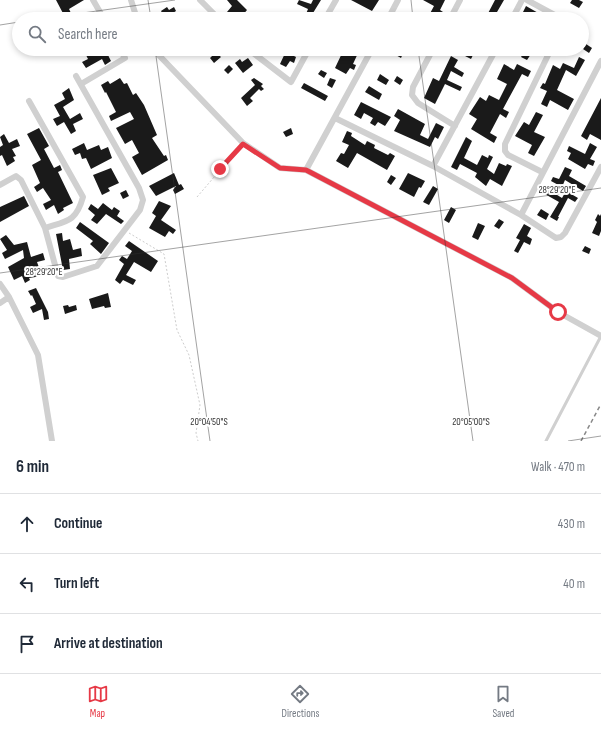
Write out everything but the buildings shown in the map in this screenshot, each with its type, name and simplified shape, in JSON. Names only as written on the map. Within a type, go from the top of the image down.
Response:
[{"type":"street","points":[[93,0],[100,12]]},
{"type":"street","points":[[131,0],[134,12]]},
{"type":"street","points":[[200,0],[211,12]]},
{"type":"street","points":[[330,12],[336,0]]},
{"type":"street","points":[[392,12],[398,0]]},
{"type":"street","points":[[454,12],[460,0]]},
{"type":"street","points":[[516,12],[522,0]]},
{"type":"street","points":[[527,0],[549,12]]},
{"type":"street","points":[[81,84],[124,58],[123,56]]},
{"type":"street","points":[[160,56],[243,144],[280,168],[306,170],[512,278],[558,312],[601,336]]},
{"type":"street","points":[[257,56],[291,82],[305,56]]},
{"type":"street","points":[[306,170],[368,56]]},
{"type":"street","points":[[430,56],[413,87],[412,95],[418,103],[455,126]]},
{"type":"street","points":[[433,166],[492,56]]},
{"type":"street","points":[[542,172],[508,155],[505,150],[505,144],[548,56]]},
{"type":"street","points":[[521,215],[542,172],[599,70],[601,61]]},
{"type":"street","points":[[0,185],[16,176],[21,180],[44,228],[55,272],[58,276],[63,277],[97,266],[140,210],[143,200],[139,188],[76,76]]},
{"type":"street","points":[[29,101],[83,197],[79,210],[71,220],[44,228]]},
{"type":"street","points":[[335,118],[433,166],[521,215],[556,238],[565,234],[601,167]]},
{"type":"street","points":[[0,284],[9,297],[38,355],[52,441]]},
{"type":"street","points":[[0,303],[9,297]]},
{"type":"lane","points":[[546,441],[601,336]]},
{"type":"path","points":[[197,197],[243,144]]},
{"type":"path","points":[[125,231],[164,254],[177,330],[189,355],[200,405],[196,433],[198,441]]},
{"type":"railway","points":[[581,441],[601,404]]},
{"type":"route","points":[[220,169],[243,144],[280,168],[306,170],[512,278],[558,312]]}]
